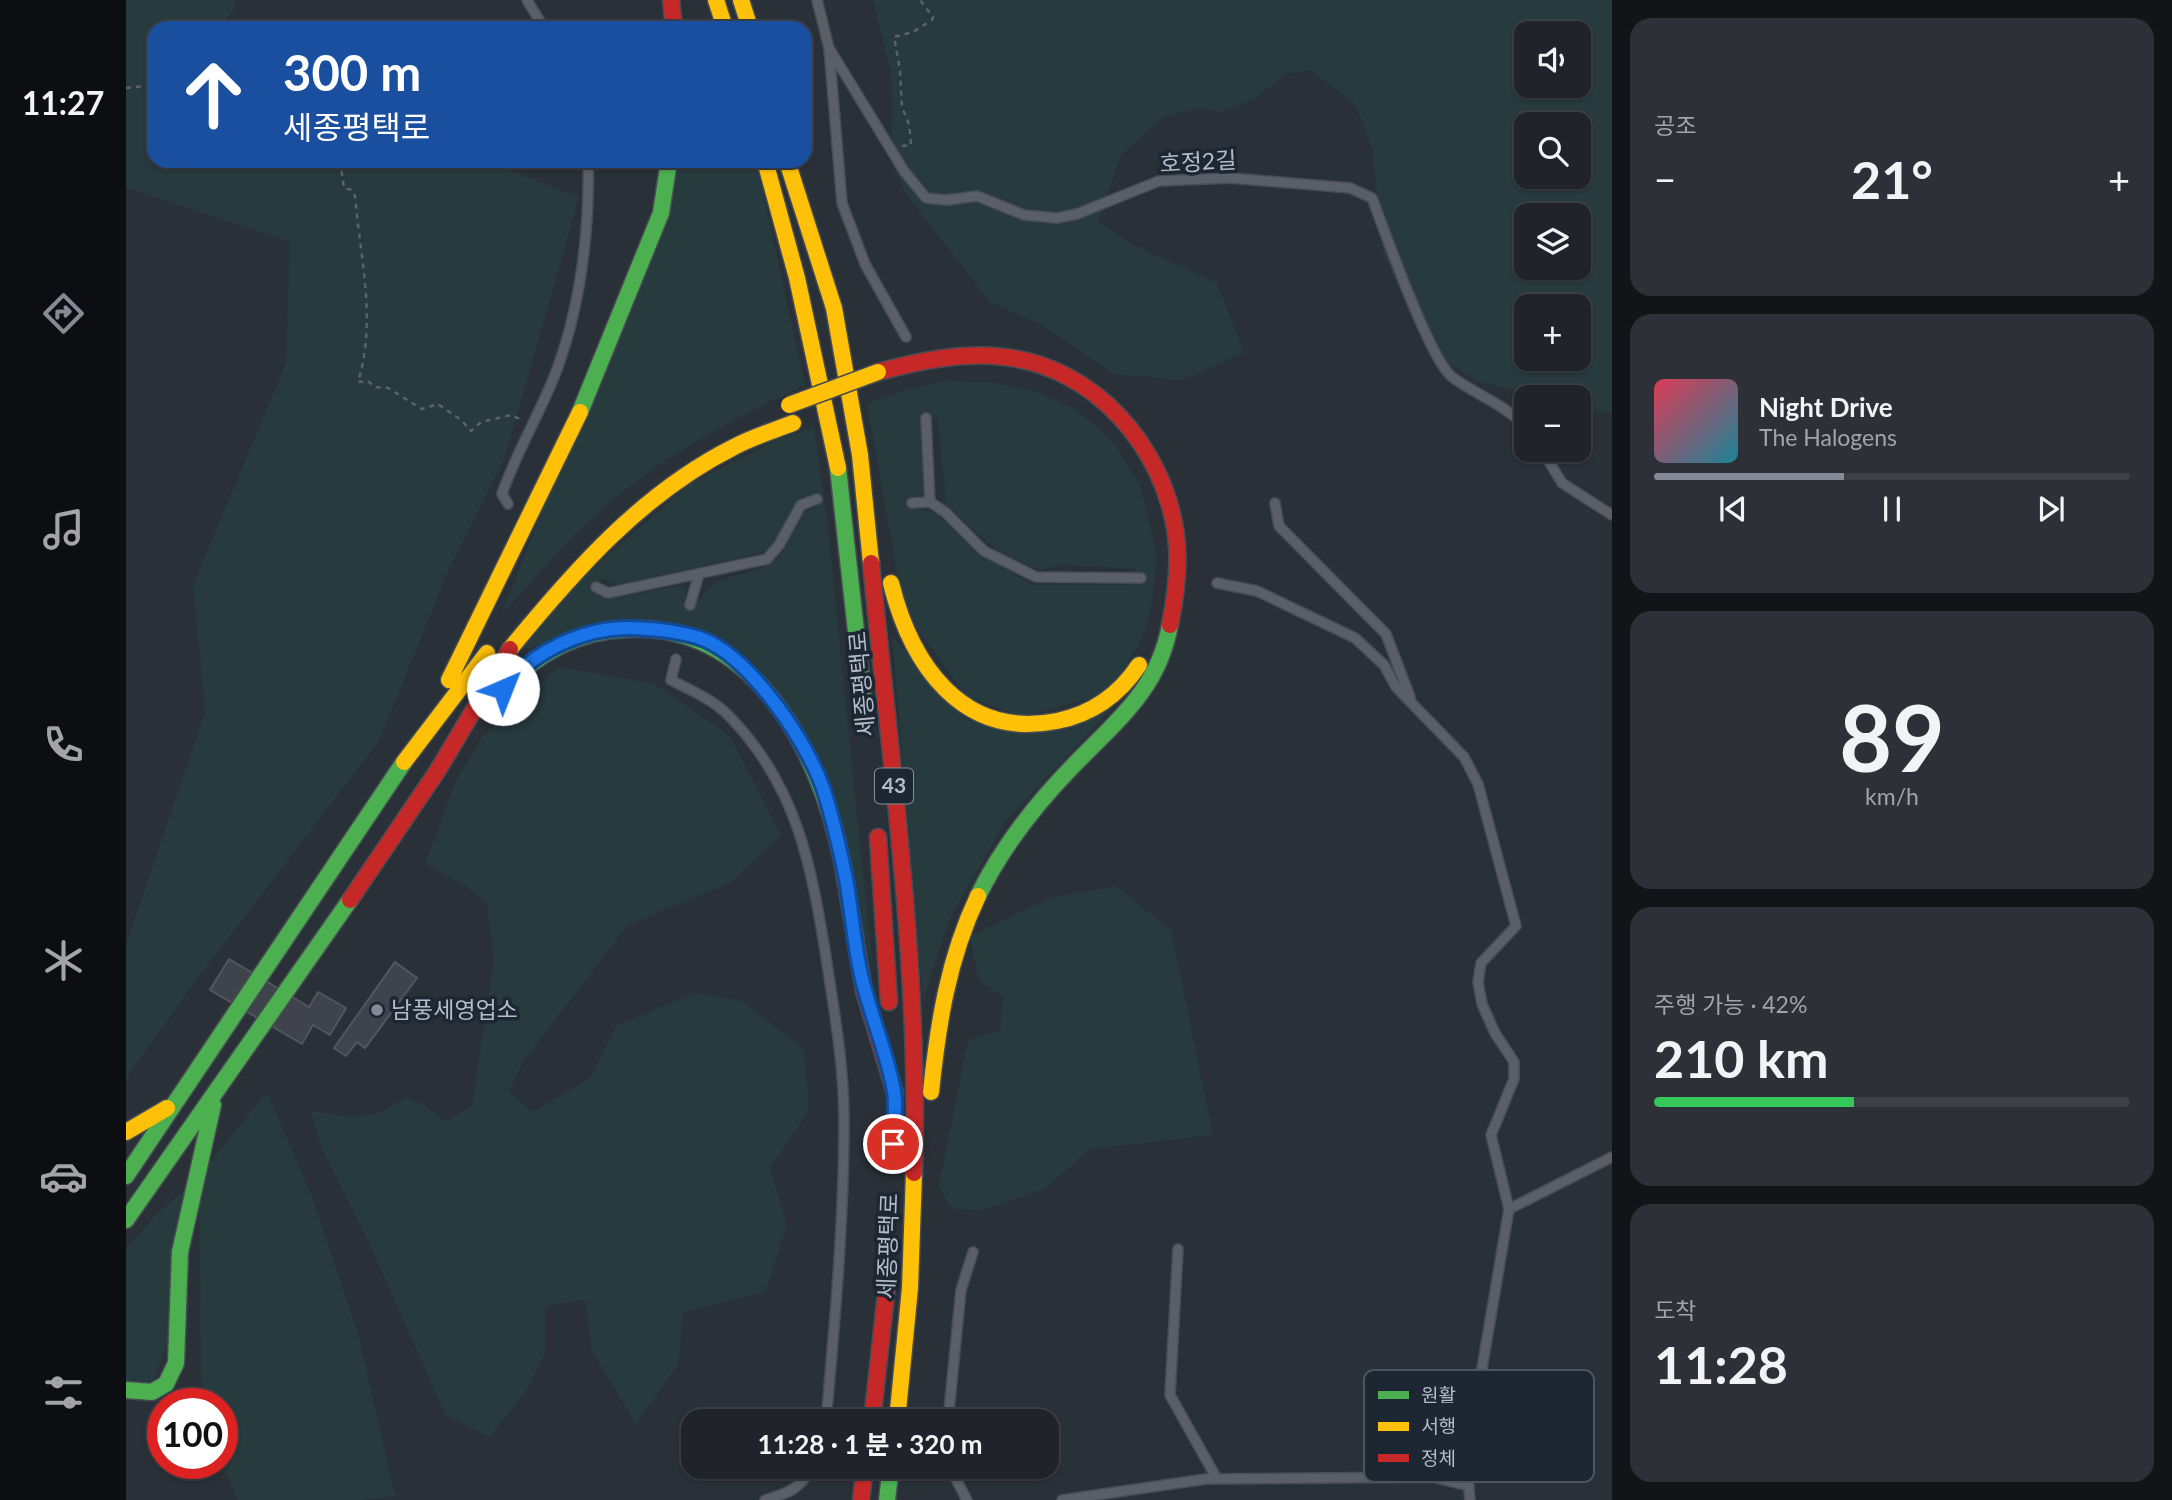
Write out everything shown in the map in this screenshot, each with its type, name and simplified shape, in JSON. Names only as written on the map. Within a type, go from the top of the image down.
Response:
[{"type":"highway","points":[[671,0],[673,21]]},
{"type":"highway","points":[[716,0],[723,21]]},
{"type":"highway","points":[[740,0],[748,21]]},
{"type":"highway","points":[[411,752],[476,627],[582,409],[661,213],[668,168]]},
{"type":"highway","name":"세종평택로","points":[[767,168],[797,278],[836,449],[867,728]]},
{"type":"highway","name":"세종평택로","points":[[789,168],[834,308],[860,455],[906,912],[915,1128],[911,1288],[898,1409]]},
{"type":"highway","points":[[614,511],[727,432],[777,410],[878,372],[920,361],[990,355],[1026,360],[1071,379],[1104,402],[1135,431],[1153,462],[1172,508],[1180,547],[1177,595],[1164,649],[1145,686],[1122,719],[1074,764],[1025,818],[994,862],[964,919],[946,976],[934,1042],[924,1183],[911,1288]]},
{"type":"highway","points":[[860,455],[886,558],[896,613],[931,677],[953,698],[976,712],[1001,722],[1032,726],[1055,724],[1092,709],[1111,697],[1132,677],[1152,642],[1162,611],[1166,551],[1152,490],[1124,443],[1087,406],[1029,377],[972,370],[901,383]]},
{"type":"highway","points":[[126,1220],[278,1006],[438,770],[505,655],[570,575],[630,517],[733,446],[869,395]]},
{"type":"highway","points":[[126,1176],[411,752],[549,577]]},
{"type":"highway","name":"43","points":[[438,770],[519,669],[586,632],[615,628],[651,629],[706,640],[730,656],[755,679],[783,712],[824,789],[846,877],[862,977],[894,1100],[876,822]]},
{"type":"highway","points":[[126,1390],[152,1392],[166,1384],[176,1363],[180,1252],[216,1092]]},
{"type":"highway","points":[[126,1132],[175,1104]]},
{"type":"highway","name":"세종평택로","points":[[874,1409],[888,1296],[890,1255]]},
{"type":"highway","points":[[861,1500],[863,1479]]},
{"type":"highway","points":[[887,1500],[889,1479]]},
{"type":"lane","points":[[527,0],[540,21]]},
{"type":"lane","points":[[817,0],[829,48],[842,203],[865,264],[906,337]]},
{"type":"lane","name":"호정2길","points":[[829,48],[888,146],[926,198],[947,200],[977,196],[1024,215],[1057,218],[1077,214],[1159,181],[1230,178],[1350,188],[1372,198],[1429,339],[1449,374],[1514,416]]},
{"type":"lane","points":[[508,504],[502,494],[513,463],[555,373],[574,307],[588,203],[588,168]]},
{"type":"lane","points":[[926,418],[930,502]]},
{"type":"lane","points":[[1549,462],[1562,483],[1612,515]]},
{"type":"lane","points":[[596,587],[608,593],[767,559],[779,545],[801,505],[817,499]]},
{"type":"lane","points":[[912,503],[930,502],[945,512],[984,551],[1036,577],[1141,578]]},
{"type":"lane","points":[[1275,503],[1279,526],[1386,634],[1410,699]]},
{"type":"lane","points":[[690,605],[699,574]]},
{"type":"lane","points":[[1217,583],[1257,590],[1356,638],[1384,665],[1396,687],[1464,757],[1478,784],[1516,926],[1481,963],[1478,982],[1486,1014],[1514,1062],[1514,1079],[1490,1135],[1508,1209],[1481,1370]]},
{"type":"lane","points":[[676,659],[671,680],[727,713],[768,766],[806,844],[836,1026],[844,1118],[835,1321],[827,1409]]},
{"type":"lane","points":[[1508,1209],[1612,1157]]},
{"type":"lane","points":[[1178,1250],[1170,1395],[1217,1479]]},
{"type":"lane","points":[[949,1409],[961,1290],[973,1252]]},
{"type":"lane","points":[[1062,1500],[1217,1479],[1364,1478]]},
{"type":"lane","points":[[765,1500],[784,1495],[806,1479]]},
{"type":"lane","points":[[956,1479],[967,1500]]},
{"type":"lane","points":[[1453,1482],[1469,1486]]},
{"type":"lane","points":[[1468,1482],[1470,1500]]},
{"type":"path","points":[[888,146],[911,145],[908,114],[902,108],[900,70],[894,37],[913,32],[932,20],[933,17],[920,0]]},
{"type":"path","points":[[126,88],[147,85]]},
{"type":"path","points":[[341,168],[344,188],[352,190],[355,196],[359,248],[367,278],[365,338],[358,382],[368,381],[374,387],[388,388],[422,409],[438,404],[461,419],[471,431],[481,422],[511,415],[532,425]]},
{"type":"green space","points":[[126,0],[235,0],[235,9],[224,21],[147,21],[147,168],[503,168],[579,197],[506,454],[452,562],[379,741],[191,987],[126,1079],[126,945],[205,712],[193,585],[286,363],[290,242],[126,187]]},
{"type":"green space","points":[[873,0],[1612,0],[1612,414],[1591,409],[1591,385],[1514,385],[1514,390],[1479,382],[1428,352],[1383,253],[1372,147],[1355,104],[1310,70],[1285,74],[1255,99],[1221,112],[1200,108],[1163,117],[1121,155],[1098,221],[1132,244],[1217,283],[1244,353],[1181,380],[1114,374],[1039,323],[990,302],[906,194],[892,164],[891,72]]},
{"type":"green space","points":[[677,168],[758,168],[805,385],[717,429],[635,483],[585,525],[501,615]]},
{"type":"green space","points":[[943,381],[988,382],[1035,391],[1077,410],[1112,441],[1139,483],[1153,535],[1156,561],[1148,624],[1121,674],[1099,696],[1021,717],[966,696],[904,610],[867,404],[905,390]],"holes":[[[938,418],[946,505],[999,552],[1038,570],[1059,565],[1135,568],[1135,585],[1032,585],[980,554],[935,512],[913,509],[910,497],[921,496],[925,489],[925,422]]]},
{"type":"green space","points":[[814,427],[827,520],[873,971],[823,763],[703,632],[518,649],[571,587],[691,483],[781,438]],"holes":[[[815,494],[816,508],[801,516],[786,547],[774,561],[712,586],[696,606],[682,602],[686,597],[685,590],[677,586],[612,598],[591,590],[602,578],[619,585],[764,552],[776,542],[798,500]]]},
{"type":"green space","points":[[892,636],[966,721],[1111,709],[1005,822],[949,920],[923,1002]]},
{"type":"green space","points":[[559,667],[653,683],[730,736],[781,835],[731,882],[627,926],[523,1062],[509,1092],[533,1112],[590,1078],[616,1026],[695,993],[741,1001],[804,1049],[809,1110],[770,1168],[787,1225],[765,1292],[683,1312],[678,1365],[636,1424],[592,1351],[585,1300],[545,1306],[545,1353],[527,1389],[490,1437],[446,1416],[369,1243],[321,1147],[311,1111],[346,1116],[377,1114],[407,1097],[427,1107],[446,1122],[472,1105],[494,960],[487,904],[468,887],[425,864],[455,783],[482,737]]},
{"type":"green space","points":[[1117,886],[1171,931],[1213,1135],[1090,1149],[1045,1189],[978,1211],[952,1208],[939,1187],[968,1040],[1000,1030],[1003,997],[978,980],[970,936],[1053,897]]},
{"type":"green space","points":[[267,1092],[311,1194],[359,1337],[395,1496],[360,1500],[238,1500],[228,1479],[238,1479],[238,1388],[203,1388],[201,1377],[199,1176]]},
{"type":"green space","points":[[186,1188],[169,1338],[153,1382],[126,1380],[126,1249],[155,1216]]},
{"type":"building","points":[[229,959],[309,1007],[318,992],[346,1008],[330,1035],[313,1025],[302,1044],[210,990]]},
{"type":"building","name":"남풍세영업소","points":[[395,962],[417,978],[365,1048],[357,1042],[346,1056],[334,1048]]},
{"type":"traffic: fast","points":[[580,412],[661,213],[668,168]]},
{"type":"traffic: fast","points":[[838,468],[865,713]]},
{"type":"traffic: fast","points":[[978,896],[997,861],[1032,812],[1133,704],[1156,669],[1170,625]]},
{"type":"traffic: fast","points":[[498,695],[525,669],[555,648],[572,640],[608,631],[627,629],[675,633],[716,650],[752,676],[781,711],[805,751],[837,839],[846,883]]},
{"type":"traffic: fast","points":[[126,1176],[404,762]]},
{"type":"traffic: fast","points":[[126,1220],[350,900]]},
{"type":"traffic: fast","points":[[126,1390],[152,1392],[166,1384],[176,1363],[180,1252],[213,1105]]},
{"type":"traffic: fast","points":[[887,1500],[889,1479]]},
{"type":"traffic: slow","points":[[716,0],[723,21]]},
{"type":"traffic: slow","points":[[741,0],[748,21]]},
{"type":"traffic: slow","points":[[767,168],[797,278],[838,468]]},
{"type":"traffic: slow","points":[[789,168],[834,308],[860,455],[871,563]]},
{"type":"traffic: slow","points":[[789,405],[878,372]]},
{"type":"traffic: slow","points":[[449,680],[580,412]]},
{"type":"traffic: slow","points":[[510,649],[585,563],[669,487],[741,443],[793,423]]},
{"type":"traffic: slow","points":[[891,583],[900,613],[927,667],[946,690],[968,707],[994,719],[1023,724],[1057,721],[1082,714],[1104,702],[1123,685],[1139,665]]},
{"type":"traffic: slow","points":[[404,762],[487,653]]},
{"type":"traffic: slow","points":[[931,1092],[946,992],[959,944],[978,896]]},
{"type":"traffic: slow","points":[[126,1132],[167,1108]]},
{"type":"traffic: slow","points":[[898,1409],[910,1288],[914,1173]]},
{"type":"traffic: jam","points":[[671,0],[673,21]]},
{"type":"traffic: jam","points":[[878,372],[940,358],[1004,357],[1037,364],[1068,377],[1095,395],[1120,417],[1140,443],[1157,471],[1169,502],[1178,558],[1170,625]]},
{"type":"traffic: jam","points":[[871,563],[908,944],[913,1020],[914,1173]]},
{"type":"traffic: jam","points":[[350,900],[438,770],[510,649]]},
{"type":"traffic: jam","points":[[878,837],[889,1002]]},
{"type":"traffic: jam","points":[[846,883],[864,991],[895,1093]]},
{"type":"traffic: jam","points":[[873,1409],[889,1267]]},
{"type":"traffic: jam","points":[[861,1500],[863,1479]]},
{"type":"place","name":"남풍세영업소","points":[[377,1010]]},
{"type":"route","points":[[503,689],[519,669],[547,652],[586,632],[615,628],[651,629],[706,640],[730,656],[755,679],[783,712],[824,789],[846,877],[862,977],[895,1093],[893,1144]]}]
